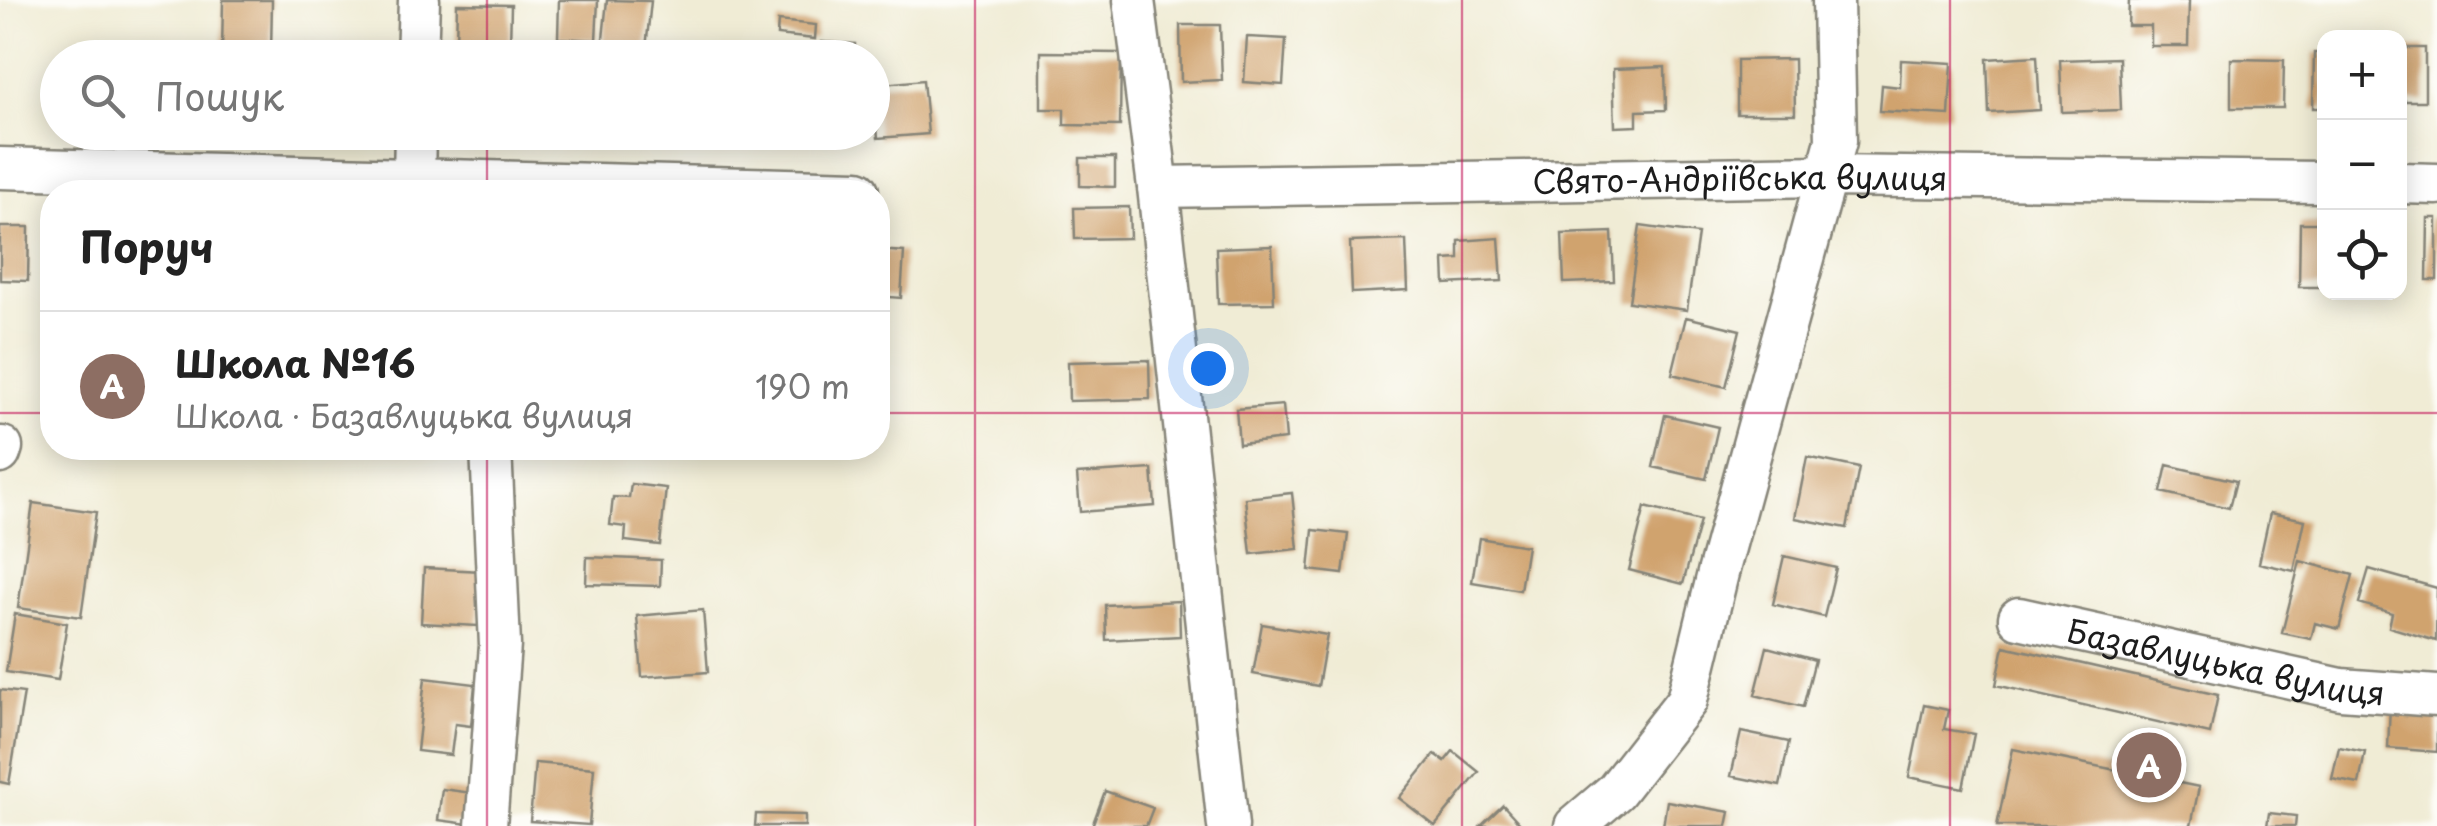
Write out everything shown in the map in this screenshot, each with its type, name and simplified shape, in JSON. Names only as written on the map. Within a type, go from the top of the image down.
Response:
[{"type":"street","points":[[418,40],[419,0]]},
{"type":"street","points":[[1134,0],[1228,826]]},
{"type":"street","points":[[1575,826],[1616,791],[1687,700],[1836,142],[1834,0]]},
{"type":"street","points":[[414,179],[415,150]]},
{"type":"street","points":[[0,168],[424,180]]},
{"type":"street","name":"Свято-Андріївська вулиця","points":[[1158,187],[1826,176],[2317,182]]},
{"type":"street","points":[[2407,183],[2437,184]]},
{"type":"street","points":[[486,826],[500,645],[492,460]]},
{"type":"street","name":"Базавлуцька вулиця","points":[[2019,618],[2341,688],[2437,696]]},
{"type":"building","points":[[223,0],[272,0],[271,40],[222,40]]},
{"type":"building","points":[[559,0],[598,0],[596,40],[558,38]]},
{"type":"building","points":[[607,0],[651,1],[647,40],[603,40]]},
{"type":"building","points":[[2129,0],[2189,0],[2188,46],[2151,46],[2151,26],[2128,26]]},
{"type":"building","points":[[457,4],[511,5],[510,40],[456,40]]},
{"type":"building","points":[[778,21],[816,25],[815,39],[777,35]]},
{"type":"building","points":[[1180,25],[1220,25],[1222,80],[1181,82]]},
{"type":"building","points":[[1247,37],[1286,39],[1283,85],[1244,82]]},
{"type":"building","points":[[2407,48],[2425,48],[2425,101],[2407,101]]},
{"type":"building","points":[[1041,52],[1121,53],[1120,126],[1064,125],[1064,109],[1041,109]]},
{"type":"building","points":[[2314,53],[2317,53],[2317,108],[2313,108]]},
{"type":"building","points":[[2037,56],[2040,110],[1989,113],[1987,59]]},
{"type":"building","points":[[2119,58],[2121,110],[2062,112],[2060,60]]},
{"type":"building","points":[[1794,59],[1795,114],[1737,114],[1737,60]]},
{"type":"building","points":[[2231,59],[2284,60],[2283,108],[2231,108]]},
{"type":"building","points":[[1901,60],[1952,63],[1949,115],[1880,111],[1882,85],[1900,87]]},
{"type":"building","points":[[1665,67],[1666,110],[1637,111],[1637,126],[1615,127],[1613,69]]},
{"type":"building","points":[[923,80],[928,134],[890,137],[890,83]]},
{"type":"building","points":[[1080,158],[1115,158],[1115,187],[1080,186]]},
{"type":"building","points":[[1129,207],[1130,238],[1075,239],[1074,208]]},
{"type":"building","points":[[2428,218],[2437,218],[2437,280],[2427,280]]},
{"type":"building","points":[[2300,223],[2317,223],[2317,287],[2299,287]]},
{"type":"building","points":[[1640,226],[1698,234],[1687,310],[1629,302]]},
{"type":"building","points":[[0,227],[29,227],[28,281],[0,280]]},
{"type":"building","points":[[1612,232],[1614,281],[1564,283],[1562,234]]},
{"type":"building","points":[[1499,238],[1502,281],[1445,284],[1444,260],[1459,259],[1459,241]]},
{"type":"building","points":[[1406,240],[1408,290],[1352,293],[1350,242]]},
{"type":"building","points":[[1272,246],[1274,303],[1218,304],[1216,248]]},
{"type":"building","points":[[890,251],[904,252],[901,298],[890,297]]},
{"type":"building","points":[[1686,317],[1740,330],[1726,387],[1672,374]]},
{"type":"building","points":[[1149,360],[1150,399],[1069,401],[1068,362]]},
{"type":"building","points":[[1283,405],[1286,439],[1239,444],[1236,409]]},
{"type":"building","points":[[1665,415],[1718,427],[1706,479],[1653,467]]},
{"type":"building","points":[[1807,457],[1859,468],[1847,528],[1795,518]]},
{"type":"building","points":[[2167,465],[2236,481],[2229,508],[2161,492]]},
{"type":"building","points":[[1152,469],[1155,506],[1080,512],[1077,474]]},
{"type":"building","points":[[631,484],[666,488],[660,545],[625,541],[626,527],[610,525],[613,497],[629,498]]},
{"type":"building","points":[[1292,493],[1298,549],[1251,554],[1245,498]]},
{"type":"building","points":[[33,503],[96,512],[81,617],[18,608]]},
{"type":"building","points":[[1645,507],[1700,521],[1683,584],[1629,570]]},
{"type":"building","points":[[2270,513],[2305,520],[2294,571],[2259,563]]},
{"type":"building","points":[[1313,530],[1348,534],[1343,574],[1309,570]]},
{"type":"building","points":[[1479,538],[1527,546],[1520,590],[1472,582]]},
{"type":"building","points":[[1784,556],[1836,568],[1824,617],[1773,604]]},
{"type":"building","points":[[587,557],[661,560],[660,586],[586,584]]},
{"type":"building","points":[[2300,561],[2353,575],[2339,629],[2315,623],[2311,639],[2282,633]]},
{"type":"building","points":[[424,568],[481,571],[478,626],[421,623]]},
{"type":"building","points":[[2369,569],[2437,588],[2436,641],[2389,627],[2392,613],[2359,603]]},
{"type":"building","points":[[1179,601],[1180,636],[1106,640],[1105,605]]},
{"type":"building","points":[[703,610],[708,672],[642,677],[637,616]]},
{"type":"building","points":[[15,614],[67,623],[58,680],[6,672]]},
{"type":"building","points":[[1262,624],[1327,635],[1318,686],[1253,674]]},
{"type":"building","points":[[2004,646],[2218,695],[2210,734],[1996,685]]},
{"type":"building","points":[[1767,647],[1815,660],[1803,707],[1755,695]]},
{"type":"building","points":[[425,678],[475,684],[471,726],[455,724],[451,755],[417,751]]},
{"type":"building","points":[[0,690],[24,693],[9,784],[0,782]]},
{"type":"building","points":[[1924,705],[1948,710],[1944,729],[1974,734],[1963,788],[1909,777]]},
{"type":"building","points":[[2390,706],[2437,708],[2437,752],[2388,748]]},
{"type":"building","points":[[1741,732],[1789,742],[1780,786],[1731,776]]},
{"type":"building","points":[[2339,747],[2365,752],[2359,784],[2332,779]]},
{"type":"building","points":[[2013,749],[2199,787],[2191,826],[1997,826]]},
{"type":"building","points":[[1453,751],[1479,772],[1435,826],[1399,798],[1435,754],[1445,761]]},
{"type":"building","points":[[535,763],[594,768],[589,825],[530,821]]},
{"type":"building","points":[[442,789],[480,794],[476,825],[438,820]]},
{"type":"building","points":[[1105,791],[1153,808],[1146,826],[1092,826]]},
{"type":"building","points":[[1667,801],[1730,812],[1727,826],[1663,826]]},
{"type":"building","points":[[1503,805],[1522,826],[1481,826]]},
{"type":"building","points":[[2269,813],[2296,816],[2295,826],[2267,826]]},
{"type":"building","points":[[756,814],[805,815],[805,826],[755,826]]},
{"type":"place","name":"Школа №16","points":[[2149,765]]}]
